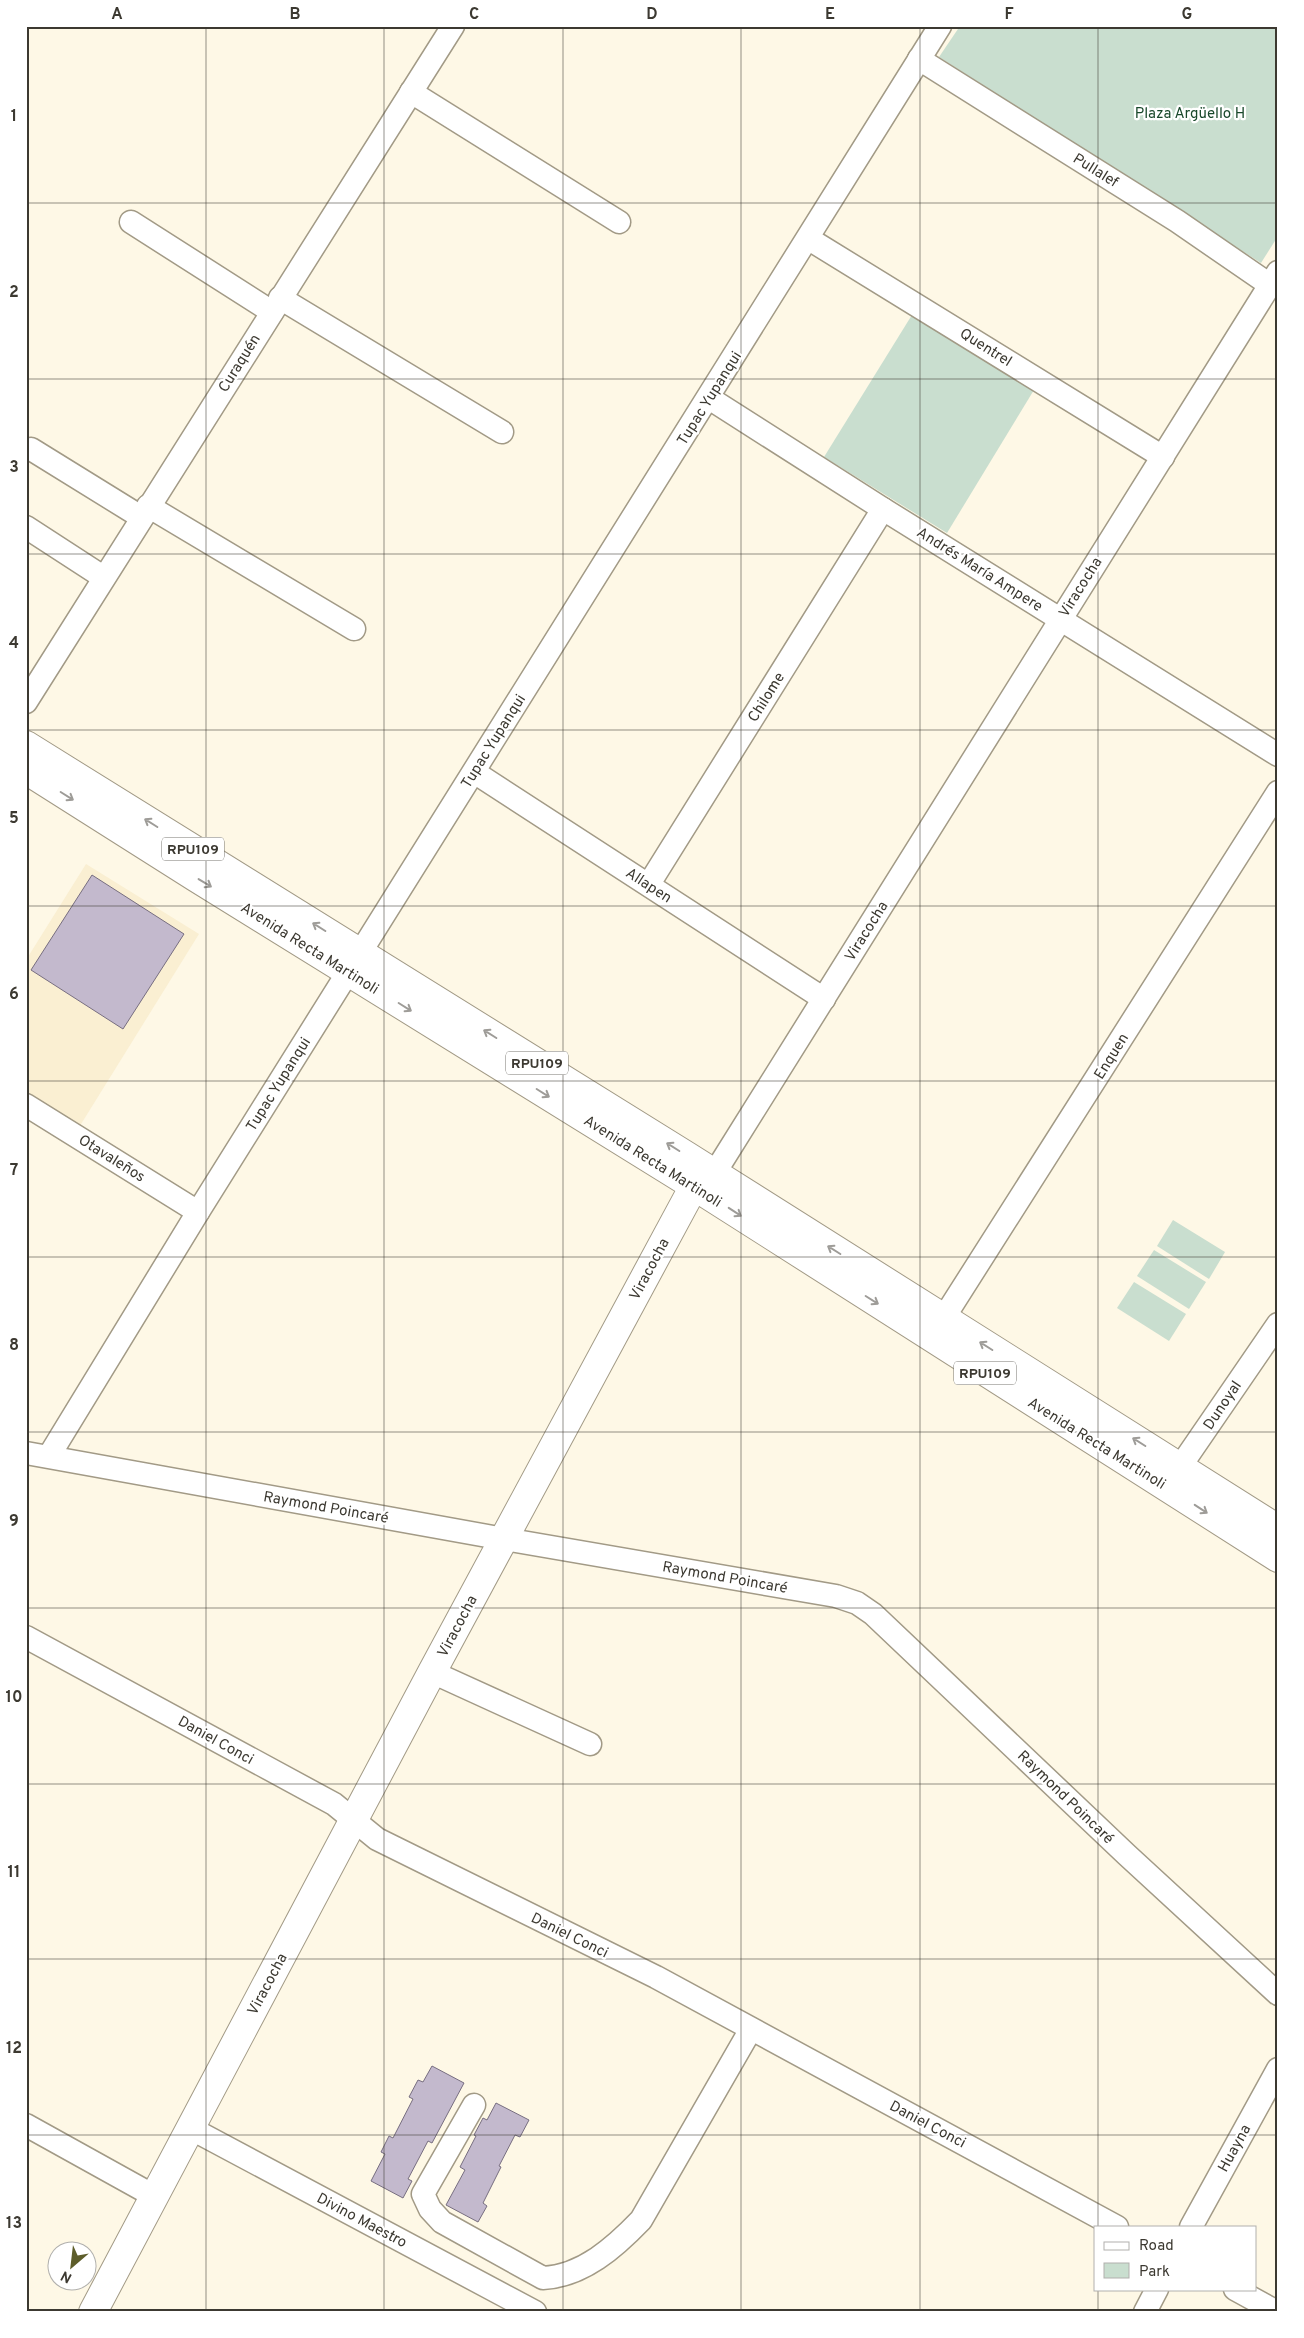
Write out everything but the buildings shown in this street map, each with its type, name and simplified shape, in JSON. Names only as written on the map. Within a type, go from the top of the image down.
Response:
[{"type":"main road","name":"Avenida Recta Martinoli","points":[[26,745],[355,962],[1174,1477],[1278,1529]]},
{"type":"main road","name":"Avenida Recta Martinoli","points":[[26,770],[195,877],[355,962]]},
{"type":"main road","name":"Avenida Recta Martinoli","points":[[704,1180],[944,1319],[1174,1477],[1278,1558]]},
{"type":"main road","name":"Viracocha","points":[[92,2312],[432,1672],[704,1180]]},
{"type":"street","name":"Curaquén","points":[[26,702],[103,577],[453,26]]},
{"type":"street","name":"Tupac Yupanqui","points":[[49,1456],[198,1212],[809,239],[940,26]]},
{"type":"street","name":"Pullalef","points":[[919,59],[1176,221],[1274,279]]},
{"type":"street","points":[[411,92],[620,222]]},
{"type":"street","points":[[132,222],[502,432]]},
{"type":"street","name":"Quentrel","points":[[809,239],[1162,457]]},
{"type":"street","name":"Viracocha","points":[[704,1180],[824,999],[1060,618],[1274,279]]},
{"type":"street","name":"Andrés María Ampere","points":[[709,398],[883,510],[1060,618],[1278,756]]},
{"type":"street","points":[[32,448],[354,628]]},
{"type":"street","name":"Chilome","points":[[648,884],[883,510]]},
{"type":"street","points":[[26,527],[103,577]]},
{"type":"street","name":"Allapen","points":[[474,772],[824,999]]},
{"type":"street","name":"Enquen","points":[[944,1319],[1278,792]]},
{"type":"street","name":"Otavaleños","points":[[26,1104],[198,1212]]},
{"type":"street","name":"Dunoyal","points":[[1174,1477],[1278,1324]]},
{"type":"street","name":"Raymond Poincaré","points":[[26,1452],[504,1539],[836,1596],[857,1603],[873,1614],[908,1646],[1127,1855],[1278,1994]]},
{"type":"street","name":"Daniel Conci","points":[[26,1637],[334,1804],[377,1839],[656,1977],[1115,2226]]},
{"type":"street","points":[[432,1672],[590,1744]]},
{"type":"street","points":[[474,2105],[423,2194],[430,2209],[442,2222],[543,2278],[556,2277],[591,2263],[616,2246],[641,2220],[751,2029]]},
{"type":"street","name":"Huayna","points":[[1192,2226],[1278,2069]]},
{"type":"street","points":[[26,2125],[154,2196]]},
{"type":"street","name":"Divino Maestro","points":[[190,2128],[535,2312]]},
{"type":"street","points":[[1145,2312],[1156,2290]]},
{"type":"street","points":[[1236,2290],[1277,2312]]},
{"type":"shaded area","points":[[86,864],[199,934],[78,1129],[26,1097],[26,960]]},
{"type":"green space","name":"Plaza Argüello H","points":[[960,26],[1278,26],[1278,236],[1261,263],[939,57]]},
{"type":"green space","points":[[915,310],[1037,385],[947,533],[824,457]]},
{"type":"green space","points":[[1173,1220],[1225,1252],[1209,1279],[1157,1246]]},
{"type":"green space","points":[[1154,1250],[1206,1282],[1189,1309],[1137,1276]]},
{"type":"green space","points":[[1134,1282],[1186,1314],[1169,1341],[1117,1308]]}]
